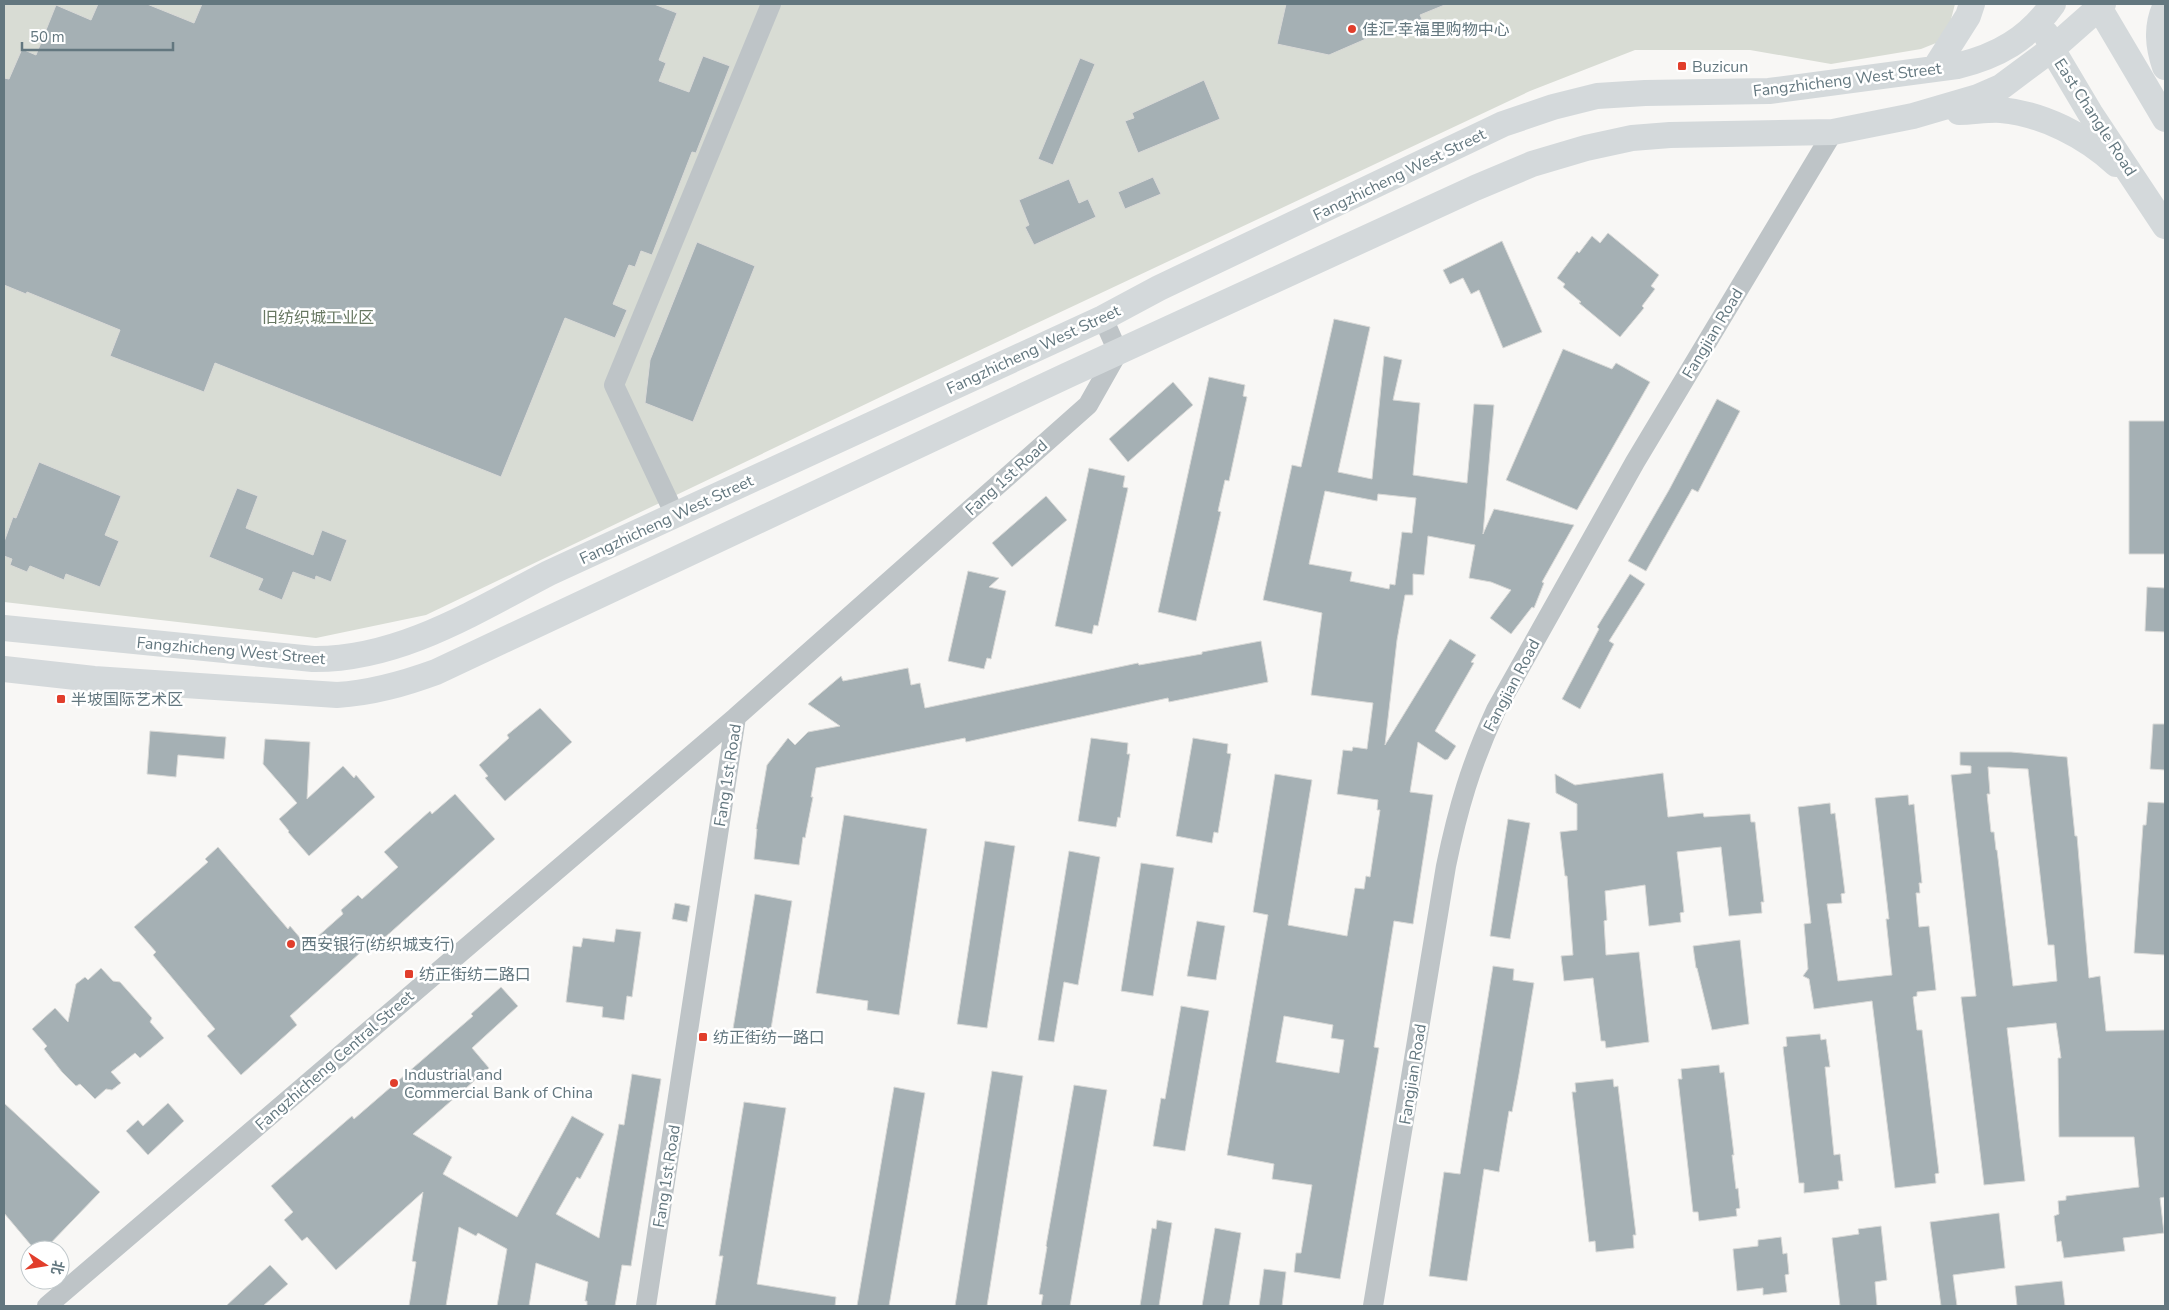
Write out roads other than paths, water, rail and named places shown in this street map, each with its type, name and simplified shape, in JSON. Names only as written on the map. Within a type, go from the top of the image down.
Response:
[{"type":"main road","points":[[1935,68],[1968,16],[1972,4]]},
{"type":"main road","points":[[4,669],[94,679],[337,695],[361,694],[403,684],[436,672],[1118,352],[1475,188],[1532,164],[1586,148],[1632,138],[1670,135],[1833,132],[1913,116],[1978,97],[2001,87],[2052,49],[2100,5],[2165,119]]},
{"type":"main road","points":[[2165,6],[2158,33],[2165,67]]},
{"type":"main road","name":"Fangzhicheng West Street","points":[[4,628],[313,659],[351,657],[399,645],[426,634],[549,573],[1103,318],[1159,288],[1503,124],[1553,107],[1597,96],[1645,93],[1769,91],[1957,66],[1985,59],[2012,45],[2043,9]]},
{"type":"main road","name":"East Changle Road","points":[[2043,9],[2052,49],[2090,113],[2165,226]]},
{"type":"main road","points":[[1913,116],[2000,110],[2028,115],[2079,136],[2109,157],[2141,189]]},
{"type":"street","points":[[675,515],[614,385],[771,4]]},
{"type":"street","name":"Fangjian Road","points":[[1373,1306],[1446,866],[1467,777],[1496,710],[1635,462],[1833,132]]},
{"type":"street","points":[[1103,318],[1118,352]]},
{"type":"street","name":"Fang 1st Road","points":[[646,1306],[736,717],[1088,405],[1118,352]]},
{"type":"street","name":"Fangzhicheng Central Street","points":[[47,1306],[736,717]]},
{"type":"place","name":"佳汇·幸福里购物中心","points":[[1352,29]]},
{"type":"place","name":"Buzicun","points":[[1682,66]]},
{"type":"place","name":"半坡国际艺术区","points":[[61,699]]},
{"type":"place","name":"西安银行(纺织城支行)","points":[[291,944]]},
{"type":"place","name":"纺正街纺二路口","points":[[409,974]]},
{"type":"place","name":"纺正街纺一路口","points":[[703,1037]]},
{"type":"place","name":"Industrial and Commercial Bank of China","points":[[394,1083]]},
{"type":"park label","name":"旧纺织城工业区","points":[[318,317]]}]
